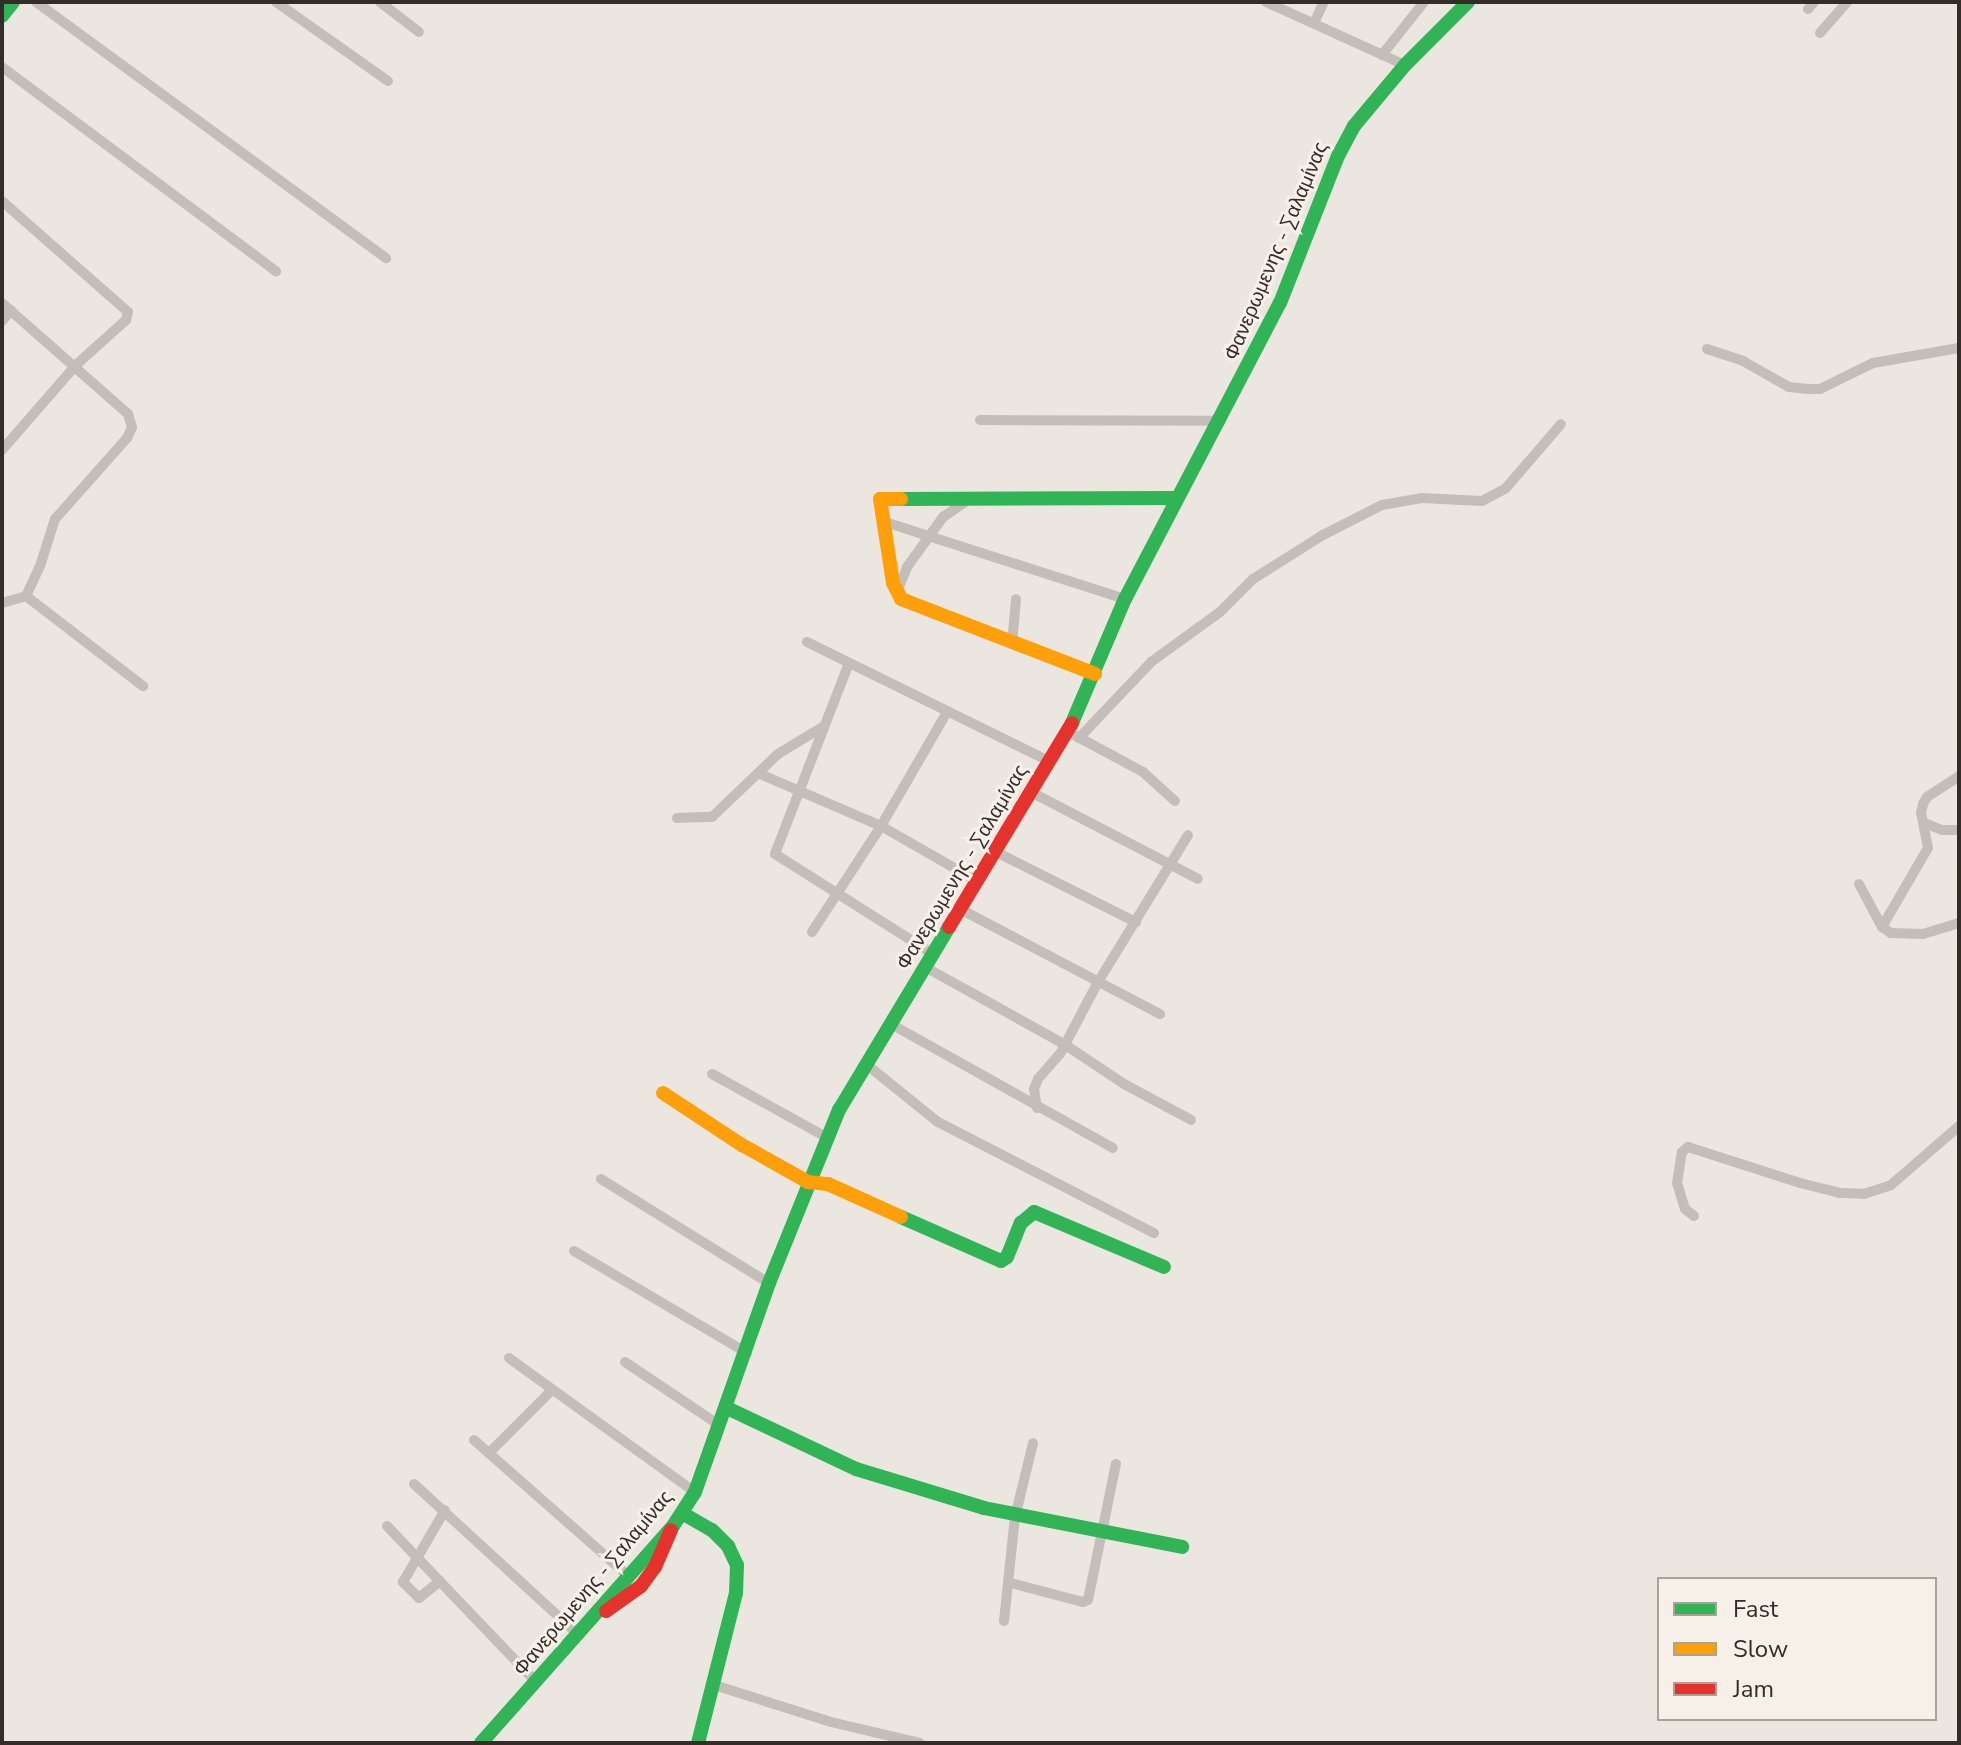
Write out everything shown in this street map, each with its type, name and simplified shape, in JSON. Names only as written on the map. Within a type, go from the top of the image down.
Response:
[{"type":"main road","points":[[2,16],[13,2]]},
{"type":"main road","name":"Φανερωμενης - Σαλαμίνας","points":[[481,1743],[673,1526],[695,1492],[747,1353],[769,1283],[826,1137],[866,1064],[1049,761],[1073,735],[1125,599],[1176,498],[1221,421],[1285,291],[1338,156],[1354,126],[1405,65],[1468,2]]},
{"type":"main road","points":[[1095,674],[901,599],[897,592],[880,499],[1176,498]]},
{"type":"main road","points":[[663,1093],[742,1145],[808,1182],[828,1184],[1001,1261],[1007,1257],[1021,1223],[1034,1212],[1164,1267]]},
{"type":"main road","points":[[727,1408],[856,1469],[1015,1517],[1182,1547]]},
{"type":"main road","points":[[682,1513],[712,1530],[728,1546],[737,1565],[736,1593],[698,1743]]},
{"type":"main road","points":[[591,1622],[641,1586],[655,1567],[673,1526]]},
{"type":"street","points":[[36,2],[386,258]]},
{"type":"street","points":[[276,2],[388,81]]},
{"type":"street","points":[[380,2],[419,32]]},
{"type":"street","points":[[1266,2],[1405,65]]},
{"type":"street","points":[[1314,23],[1324,2]]},
{"type":"street","points":[[1382,55],[1424,2]]},
{"type":"street","points":[[1820,33],[1847,2]]},
{"type":"street","points":[[2,67],[276,271]]},
{"type":"street","points":[[2,201],[118,299],[128,312],[126,320],[76,365],[2,450]]},
{"type":"street","points":[[2,303],[128,414],[132,427],[127,438],[55,519],[26,596]]},
{"type":"street","points":[[2,321],[11,310]]},
{"type":"street","points":[[1707,349],[1743,361],[1789,387],[1820,389],[1873,363],[1959,348]]},
{"type":"street","points":[[980,420],[1221,421]]},
{"type":"street","points":[[1175,801],[1143,772],[1073,735],[1151,662],[1220,612],[1253,579],[1323,535],[1382,505],[1421,498],[1465,503],[1482,501],[1506,488],[1561,424]]},
{"type":"street","points":[[897,592],[907,567],[943,517],[968,500]]},
{"type":"street","points":[[885,522],[1125,599]]},
{"type":"street","points":[[2,603],[26,596]]},
{"type":"street","points":[[26,596],[143,686]]},
{"type":"street","points":[[1012,644],[1016,599]]},
{"type":"street","points":[[807,642],[1049,761]]},
{"type":"street","points":[[849,663],[775,854],[837,892],[929,961],[1124,1084],[1191,1120]]},
{"type":"street","points":[[812,932],[881,826],[947,712]]},
{"type":"street","points":[[677,818],[712,817],[782,750],[825,725]]},
{"type":"street","points":[[760,774],[881,826],[977,881]]},
{"type":"street","points":[[1882,927],[1925,856],[1929,840],[1921,813],[1927,797],[1959,776]]},
{"type":"street","points":[[1031,792],[1198,879]]},
{"type":"street","points":[[1924,823],[1942,830],[1959,830]]},
{"type":"street","points":[[1037,1108],[1034,1089],[1188,835]]},
{"type":"street","points":[[994,851],[1136,922]]},
{"type":"street","points":[[1859,884],[1882,927],[1906,936],[1959,923]]},
{"type":"street","points":[[960,909],[1160,1014]]},
{"type":"street","points":[[891,1024],[1113,1148]]},
{"type":"street","points":[[866,1064],[938,1122],[1154,1233]]},
{"type":"street","points":[[712,1074],[826,1137]]},
{"type":"street","points":[[1694,1216],[1685,1209],[1677,1183],[1682,1152],[1688,1147],[1813,1186],[1864,1194],[1891,1185],[1959,1126]]},
{"type":"street","points":[[601,1179],[769,1283]]},
{"type":"street","points":[[574,1251],[747,1353]]},
{"type":"street","points":[[509,1358],[695,1492]]},
{"type":"street","points":[[625,1362],[719,1425]]},
{"type":"street","points":[[489,1453],[552,1390]]},
{"type":"street","points":[[474,1440],[628,1576]]},
{"type":"street","points":[[1004,1621],[1011,1583],[1015,1517],[1033,1443]]},
{"type":"street","points":[[1011,1583],[1086,1602],[1091,1594],[1116,1464]]},
{"type":"street","points":[[414,1484],[579,1635]]},
{"type":"street","points":[[440,1581],[419,1598],[406,1589],[404,1577],[445,1510]]},
{"type":"street","points":[[387,1526],[536,1682]]},
{"type":"street","points":[[711,1684],[831,1722],[920,1743]]},
{"type":"traffic: fast","points":[[2,16],[13,2]]},
{"type":"traffic: fast","points":[[1072,723],[1125,599],[1280,303],[1338,156],[1354,126],[1405,65],[1468,2]]},
{"type":"traffic: fast","points":[[901,499],[1176,498]]},
{"type":"traffic: fast","points":[[481,1743],[673,1526],[695,1492],[769,1283],[839,1110],[949,927]]},
{"type":"traffic: fast","points":[[901,1217],[1001,1261],[1007,1257],[1021,1223],[1034,1212],[1164,1267]]},
{"type":"traffic: fast","points":[[727,1408],[856,1469],[984,1508],[1182,1547]]},
{"type":"traffic: fast","points":[[682,1513],[712,1530],[728,1546],[737,1565],[736,1593],[698,1743]]},
{"type":"traffic: slow","points":[[901,499],[880,499],[893,583],[901,599],[1095,674]]},
{"type":"traffic: slow","points":[[663,1093],[742,1145],[808,1182],[828,1184],[901,1217]]},
{"type":"traffic: jam","points":[[949,927],[1072,723]]},
{"type":"traffic: jam","points":[[606,1611],[641,1586],[655,1567],[671,1530]]}]
